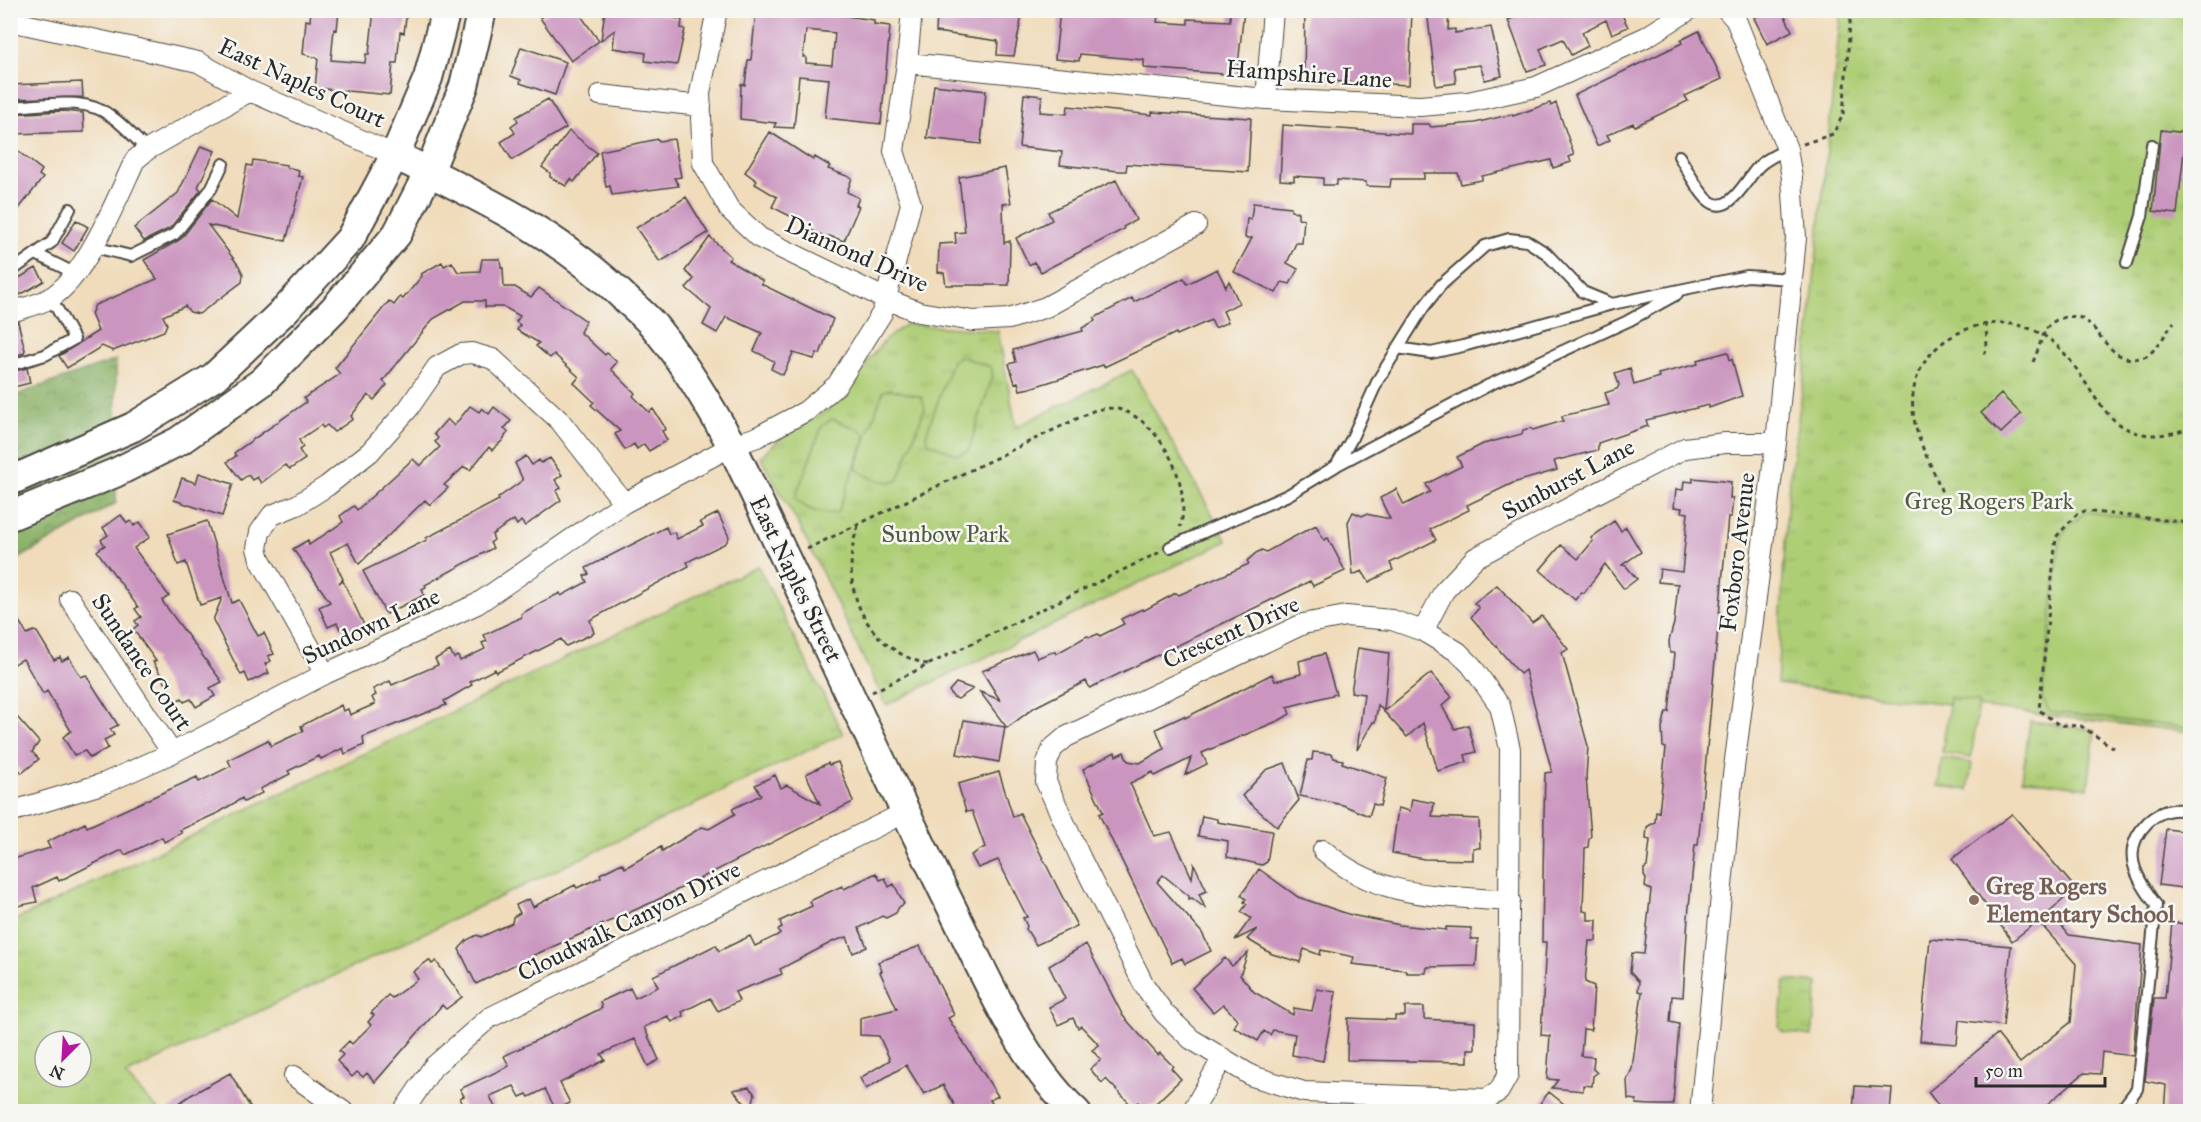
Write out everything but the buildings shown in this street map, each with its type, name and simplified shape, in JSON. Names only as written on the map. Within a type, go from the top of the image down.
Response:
[{"type":"main road","points":[[10,481],[133,427],[214,377],[286,309],[350,239],[395,155],[428,78],[446,10]]},
{"type":"main road","points":[[10,516],[115,473],[179,441],[262,382],[334,309],[397,234],[429,172],[464,86],[482,10]]},
{"type":"main road","name":"East Naples Street","points":[[395,155],[506,211],[567,247],[604,277],[657,329],[704,396],[732,446],[1006,1017],[1058,1095],[1076,1112]]},
{"type":"street","name":"Diamond Drive","points":[[717,10],[700,93],[703,163],[729,209],[760,238],[886,299],[919,312],[973,321],[1009,319],[1046,307],[1196,225]]},
{"type":"street","points":[[908,63],[912,10]]},
{"type":"street","points":[[1266,99],[1273,10]]},
{"type":"street","name":"Hampshire Lane","points":[[908,63],[1266,99],[1420,106],[1468,102],[1536,87],[1646,37],[1689,10]]},
{"type":"street","name":"Foxboro Avenue","points":[[1700,1112],[1732,783],[1776,443],[1796,238],[1792,178],[1787,149],[1736,20],[1727,10]]},
{"type":"street","name":"East Naples Court","points":[[10,21],[198,62],[250,91],[395,155]]},
{"type":"street","name":"Sundown Lane","points":[[10,812],[105,783],[172,753],[325,674],[477,604],[624,503],[732,446],[757,437],[806,411],[837,385],[882,313],[911,204],[894,151],[908,63]]},
{"type":"street","points":[[10,312],[51,298],[74,273],[94,247],[135,160],[147,150],[250,91]]},
{"type":"street","points":[[600,95],[700,105]]},
{"type":"street","points":[[325,674],[260,559],[257,548],[260,532],[272,515],[297,505],[327,486],[370,452],[408,410],[437,367],[461,354],[472,353],[493,359],[560,421],[624,503]]},
{"type":"street","name":"Sunburst Lane","points":[[1423,631],[1444,591],[1475,558],[1685,448],[1725,443],[1776,443]]},
{"type":"street","name":"Sundance Court","points":[[70,599],[172,753]]},
{"type":"street","name":"Crescent Drive","points":[[1346,616],[1392,620],[1423,631],[1458,652],[1471,665],[1500,706],[1510,749],[1508,1075],[1499,1091],[1487,1099],[1304,1092],[1261,1079],[1222,1059],[1177,1027],[1144,985],[1081,859],[1046,782],[1047,762],[1053,748],[1066,737],[1303,624],[1346,616]]},
{"type":"street","name":"Cloudwalk Canyon Drive","points":[[403,1112],[433,1067],[489,1018],[906,812]]},
{"type":"street","points":[[1323,850],[1339,864],[1379,886],[1416,894],[1510,901]]},
{"type":"street","points":[[1192,1112],[1222,1059]]},
{"type":"street","points":[[294,1076],[344,1112]]},
{"type":"lane","points":[[10,107],[78,104],[94,107],[112,116],[147,150]]},
{"type":"lane","points":[[2127,263],[2142,216],[2152,145]]},
{"type":"lane","points":[[1678,156],[1708,200],[1717,204],[1729,202],[1740,192],[1759,165],[1787,149]]},
{"type":"lane","points":[[94,247],[131,256],[175,234],[211,189],[223,164]]},
{"type":"lane","points":[[10,272],[52,242],[70,209]]},
{"type":"lane","points":[[1336,466],[1351,440],[1364,407],[1397,348],[1441,285],[1485,246],[1509,240],[1527,241],[1546,253],[1583,292],[1612,304]]},
{"type":"lane","points":[[36,254],[74,273]]},
{"type":"lane","points":[[1397,348],[1431,353],[1612,304],[1688,288],[1747,276],[1791,279]]},
{"type":"lane","points":[[1170,547],[1288,495],[1336,466],[1489,385],[1628,321],[1688,288]]},
{"type":"lane","points":[[11,365],[45,355],[74,339],[51,298]]},
{"type":"lane","points":[[2122,1109],[2137,1089],[2156,905],[2138,881],[2132,854],[2136,834],[2153,817],[2172,808],[2190,811]]},
{"type":"path","points":[[1787,149],[1833,134],[1843,116],[1851,10]]},
{"type":"path","points":[[2033,362],[2043,335],[2049,325],[2058,319],[2070,316],[2082,317],[2097,330],[2105,346],[2119,357],[2135,359],[2148,356],[2174,322]]},
{"type":"path","points":[[1944,500],[1937,476],[1916,436],[1912,408],[1915,385],[1924,364],[1938,345],[1957,332],[1986,324],[2014,323],[2043,335],[2056,345],[2102,408],[2121,424],[2146,433],[2160,435],[2190,428]]},
{"type":"path","points":[[1984,354],[1987,348],[1986,324]]},
{"type":"path","points":[[786,559],[1095,410],[1115,408],[1140,420],[1166,447],[1180,486],[1183,517],[1170,547],[854,701]]},
{"type":"path","points":[[2114,748],[2081,726],[2059,725],[2039,710],[2056,537],[2077,514],[2085,511],[2190,523]]},
{"type":"path","points":[[858,526],[849,562],[850,579],[861,609],[888,646],[901,656],[931,665]]},
{"type":"green space","name":"Greg Rogers Park","points":[[1841,11],[2190,11],[2190,732],[1777,684],[1788,491],[1805,370]]},
{"type":"green space","name":"Sunbow Park","points":[[906,324],[998,331],[1016,427],[1132,370],[1227,541],[886,705],[800,527],[760,457],[781,438],[828,410],[884,341]]},
{"type":"green space","points":[[960,356],[991,367],[993,376],[968,451],[957,455],[928,442],[926,435],[952,361]]},
{"type":"green space","points":[[116,360],[116,503],[11,563],[10,397]]},
{"type":"green space","points":[[890,389],[921,397],[925,407],[898,481],[887,482],[865,475],[856,468],[883,391]]},
{"type":"green space","points":[[832,419],[863,431],[865,439],[838,512],[821,513],[809,509],[795,498],[822,426]]},
{"type":"green space","points":[[2085,512],[2190,524],[2190,728],[2050,712],[2042,698],[2061,534]]},
{"type":"green space","points":[[758,566],[843,734],[125,1075],[159,1111],[11,1111],[11,922]]},
{"type":"green space","points":[[1950,698],[1979,702],[1971,758],[1942,753]]},
{"type":"green space","points":[[2030,721],[2095,730],[2088,788],[2022,779]]},
{"type":"green space","points":[[1942,758],[1972,763],[1968,790],[1938,786]]},
{"type":"green space","points":[[1788,980],[1818,983],[1812,1036],[1783,1032],[1779,1028],[1784,983]]},
{"type":"place","name":"Greg Rogers Elementary School","points":[[1974,900]]}]
